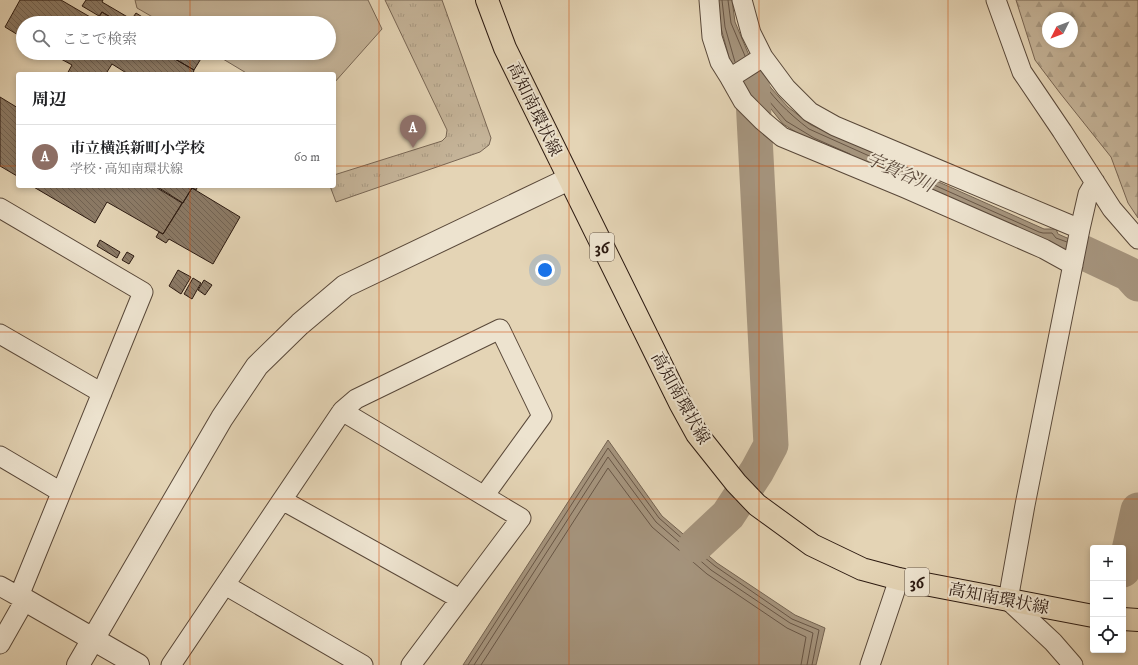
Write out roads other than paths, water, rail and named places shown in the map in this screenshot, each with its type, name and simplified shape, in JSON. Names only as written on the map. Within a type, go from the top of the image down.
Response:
[{"type":"main road","name":"高知南環状線","points":[[487,0],[505,48],[680,403],[697,434],[736,483],[757,506],[812,545],[862,569],[899,579],[1090,615]]},
{"type":"main road","points":[[1126,619],[1138,620]]},
{"type":"street","points":[[709,0],[712,37],[720,62],[732,76],[743,101],[782,137],[912,191],[1073,261]]},
{"type":"street","points":[[742,0],[760,59],[810,112],[835,126],[1079,233]]},
{"type":"street","points":[[996,0],[1022,72],[1112,209],[1138,239]]},
{"type":"street","points":[[732,76],[760,59]]},
{"type":"street","points":[[78,665],[222,418],[257,366],[300,324],[345,286],[569,179]]},
{"type":"street","points":[[1073,665],[1053,642],[1008,600],[1024,505],[1073,261],[1088,194],[1095,182]]},
{"type":"street","points":[[0,208],[143,292],[61,492],[22,598],[0,644]]},
{"type":"street","points":[[171,665],[342,411],[356,399],[500,329],[542,416],[484,496]]},
{"type":"street","points":[[0,334],[102,393]]},
{"type":"street","points":[[342,411],[521,518],[411,665]]},
{"type":"street","points":[[0,456],[61,492]]},
{"type":"street","points":[[282,500],[460,599]]},
{"type":"street","points":[[870,665],[899,579]]},
{"type":"street","points":[[225,585],[363,665]]},
{"type":"street","points":[[0,586],[138,665]]},
{"type":"water","points":[[718,0],[732,0],[735,22],[748,53],[771,88],[788,107],[811,125],[1044,229],[1056,229],[1058,234],[1097,251],[1131,269],[1122,277],[812,142],[783,124],[767,104],[761,112],[744,94],[730,61],[721,28]]},
{"type":"water","points":[[608,440],[662,516],[717,563],[795,615],[825,628],[816,665],[463,665]]},
{"type":"waterway","points":[[696,545],[728,515],[757,471],[771,445],[752,79]]},
{"type":"waterway","name":"宇賀谷川","points":[[1082,252],[1129,274],[1138,284]]},
{"type":"waterway","name":"宇賀谷川","points":[[1126,562],[1138,510]]},
{"type":"place","name":"市立横浜新町小学校","points":[[413,148]]}]
